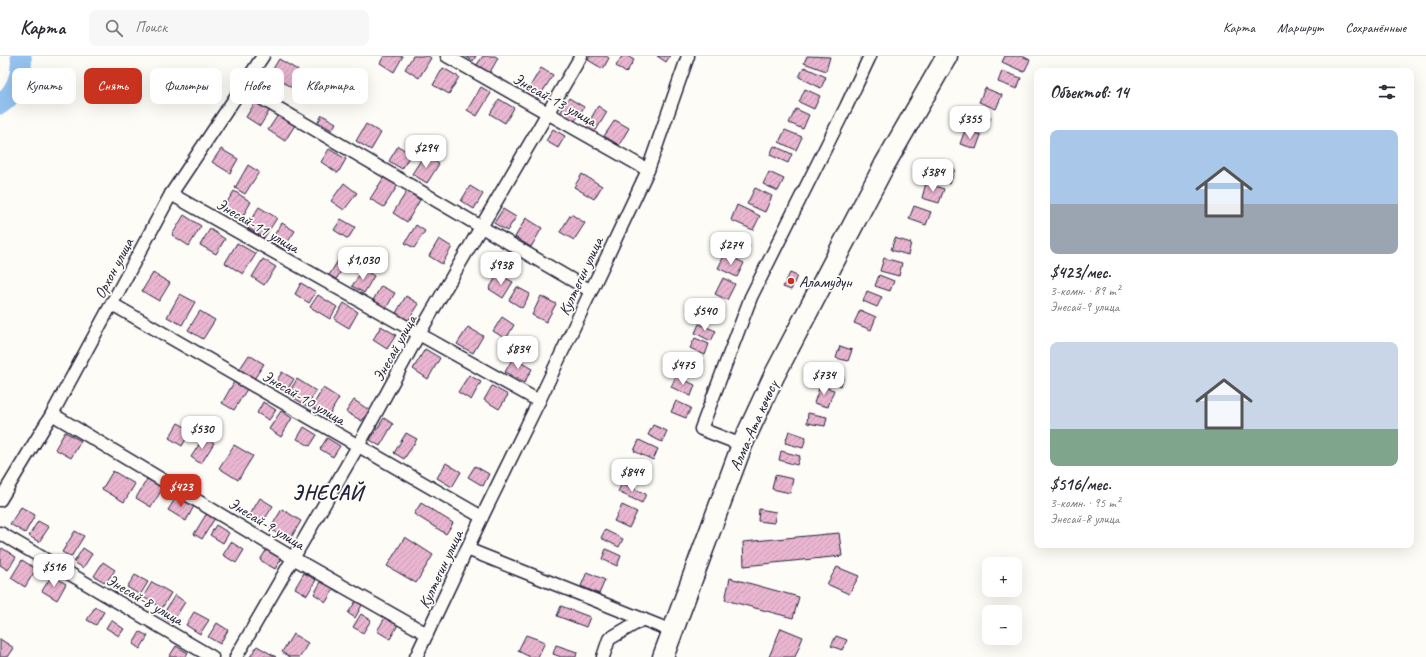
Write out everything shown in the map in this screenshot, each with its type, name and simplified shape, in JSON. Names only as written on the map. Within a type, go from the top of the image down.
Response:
[{"type":"main road","name":"Алма-Ата көчөсү","points":[[663,657],[742,445],[774,376],[886,164],[947,56]]},
{"type":"street","name":"Орхон улица","points":[[255,68],[263,56]]},
{"type":"street","name":"Энесай-13 улица","points":[[446,56],[648,170]]},
{"type":"street","name":"Энесай улица","points":[[236,657],[358,446],[419,334],[581,56]]},
{"type":"street","name":"Култегин улица","points":[[416,657],[648,170],[688,56]]},
{"type":"street","points":[[742,445],[701,429],[751,297],[870,56]]},
{"type":"street","name":"Орхон улица","points":[[0,500],[52,414],[171,194],[231,104]]},
{"type":"street","points":[[271,104],[591,291]]},
{"type":"street","name":"Энесай-11 улица","points":[[171,194],[539,401]]},
{"type":"street","name":"Энесай-10 улица","points":[[112,304],[482,517]]},
{"type":"street","name":"Энесай-9 улица","points":[[52,414],[294,558],[427,634]]},
{"type":"street","name":"Энесай-8 улица","points":[[0,533],[212,657]]},
{"type":"street","points":[[467,549],[672,631]]},
{"type":"street","points":[[603,657],[610,639],[643,619]]},
{"type":"building","points":[[384,56],[403,56],[394,72],[380,63]]},
{"type":"building","points":[[413,56],[428,56],[431,58],[419,78],[405,69]]},
{"type":"building","points":[[465,56],[476,56],[473,61]]},
{"type":"building","points":[[483,56],[495,56],[498,58],[489,74],[476,66]]},
{"type":"building","points":[[590,56],[606,56],[609,58],[603,69],[588,60]]},
{"type":"building","points":[[622,56],[627,56],[634,60],[626,73],[616,66]]},
{"type":"building","points":[[657,56],[670,56],[666,62]]},
{"type":"building","points":[[807,56],[830,57],[826,71],[804,63]]},
{"type":"building","points":[[1005,56],[1022,56],[1030,60],[1024,72],[1002,62]]},
{"type":"building","points":[[279,59],[294,68],[292,68],[292,88],[284,83],[284,68],[274,68]]},
{"type":"building","points":[[804,67],[826,77],[821,88],[799,77]]},
{"type":"building","points":[[443,68],[459,77],[449,94],[433,85]]},
{"type":"building","points":[[541,68],[553,75],[538,99],[526,93]]},
{"type":"building","points":[[1002,71],[1021,78],[1017,89],[998,82]]},
{"type":"building","points":[[481,87],[491,93],[477,116],[467,110]]},
{"type":"building","points":[[985,88],[1002,95],[996,109],[979,102]]},
{"type":"building","points":[[805,89],[820,96],[814,109],[799,102]]},
{"type":"building","points":[[569,98],[584,107],[573,124],[559,115]]},
{"type":"building","points":[[499,99],[514,108],[505,123],[490,114]]},
{"type":"building","points":[[254,104],[261,104],[270,110],[260,126],[246,117]]},
{"type":"building","points":[[598,106],[607,112],[595,132],[586,127]]},
{"type":"building","points":[[796,109],[809,115],[803,129],[789,123]]},
{"type":"building","points":[[974,112],[991,117],[987,130],[970,124]]},
{"type":"building","points":[[278,115],[295,125],[285,141],[268,130]]},
{"type":"building","points":[[322,115],[336,123],[332,130],[318,122]]},
{"type":"building","points":[[615,120],[629,128],[619,145],[604,136]]},
{"type":"building","points":[[366,124],[381,133],[371,150],[356,141]]},
{"type":"building","points":[[553,129],[565,136],[558,148],[546,141]]},
{"type":"building","points":[[785,130],[802,137],[796,150],[779,142]]},
{"type":"building","points":[[965,130],[981,135],[976,149],[960,144]]},
{"type":"building","points":[[398,146],[411,154],[402,169],[389,161]]},
{"type":"building","points":[[774,146],[792,154],[788,163],[770,155]]},
{"type":"building","points":[[221,149],[238,159],[230,173],[212,162]]},
{"type":"building","points":[[329,149],[346,159],[338,173],[321,162]]},
{"type":"building","points":[[424,155],[439,164],[427,183],[412,174]]},
{"type":"building","points":[[939,164],[955,169],[950,184],[934,178]]},
{"type":"building","points":[[248,165],[259,172],[245,194],[235,188]]},
{"type":"building","points":[[769,172],[784,179],[778,191],[763,184]]},
{"type":"building","points":[[582,174],[602,186],[594,199],[574,187]]},
{"type":"building","points":[[384,177],[398,185],[384,207],[370,199]]},
{"type":"building","points":[[344,183],[357,193],[344,210],[331,201]]},
{"type":"building","points":[[926,183],[944,189],[939,203],[922,198]]},
{"type":"building","points":[[470,186],[483,194],[474,209],[461,201]]},
{"type":"building","points":[[755,188],[772,196],[765,212],[747,204]]},
{"type":"building","points":[[234,191],[251,202],[240,221],[222,210]]},
{"type":"building","points":[[407,191],[420,200],[407,222],[393,213]]},
{"type":"building","points":[[737,205],[760,216],[753,230],[731,220]]},
{"type":"building","points":[[914,206],[931,212],[926,225],[909,219]]},
{"type":"building","points":[[259,207],[277,218],[264,238],[246,227]]},
{"type":"building","points":[[503,209],[516,217],[507,231],[494,223]]},
{"type":"building","points":[[571,214],[585,223],[574,240],[560,232]]},
{"type":"building","points":[[184,215],[201,226],[189,246],[172,235]]},
{"type":"building","points":[[526,218],[542,228],[531,247],[515,237]]},
{"type":"building","points":[[341,219],[355,227],[348,239],[334,230]]},
{"type":"building","points":[[282,223],[295,231],[283,249],[270,241]]},
{"type":"building","points":[[416,225],[425,231],[414,248],[405,243]]},
{"type":"building","points":[[210,229],[225,239],[216,254],[200,245]]},
{"type":"building","points":[[729,236],[750,246],[745,257],[724,247]]},
{"type":"building","points":[[895,238],[911,243],[908,255],[891,250]]},
{"type":"building","points":[[439,239],[452,247],[442,264],[429,256]]},
{"type":"building","points":[[237,243],[256,254],[243,274],[225,263]]},
{"type":"building","points":[[342,254],[349,258],[335,281],[328,277]]},
{"type":"building","points":[[725,254],[744,263],[737,277],[718,268]]},
{"type":"building","points":[[884,258],[902,263],[899,276],[880,271]]},
{"type":"building","points":[[263,259],[276,267],[264,285],[252,277]]},
{"type":"building","points":[[363,269],[374,276],[364,293],[352,286]]},
{"type":"building","points":[[153,273],[170,283],[159,301],[142,291]]},
{"type":"building","points":[[790,273],[797,276],[791,290],[783,287]]},
{"type":"building","points":[[498,274],[513,282],[503,298],[489,289]]},
{"type":"building","points":[[879,275],[894,281],[890,291],[875,286]]},
{"type":"building","points":[[723,278],[735,284],[727,300],[715,294]]},
{"type":"building","points":[[301,283],[316,292],[309,303],[295,294]]},
{"type":"building","points":[[381,286],[395,293],[385,310],[372,302]]},
{"type":"building","points":[[517,287],[530,294],[522,308],[509,300]]},
{"type":"building","points":[[867,291],[882,297],[877,307],[863,301]]},
{"type":"building","points":[[180,294],[195,302],[182,325],[167,317]]},
{"type":"building","points":[[318,295],[337,307],[330,319],[310,307]]},
{"type":"building","points":[[406,296],[419,304],[408,321],[396,313]]},
{"type":"building","points":[[541,296],[556,304],[546,322],[532,315]]},
{"type":"building","points":[[706,300],[723,308],[719,317],[702,309]]},
{"type":"building","points":[[344,303],[358,312],[349,328],[334,319]]},
{"type":"building","points":[[860,310],[876,317],[871,330],[854,323]]},
{"type":"building","points":[[200,311],[215,320],[203,339],[188,330]]},
{"type":"building","points":[[502,317],[514,325],[506,339],[493,331]]},
{"type":"building","points":[[699,324],[716,331],[711,341],[695,333]]},
{"type":"building","points":[[381,326],[396,335],[387,349],[373,340]]},
{"type":"building","points":[[468,327],[483,336],[473,353],[457,344]]},
{"type":"building","points":[[695,338],[709,344],[705,355],[690,348]]},
{"type":"building","points":[[840,346],[852,350],[848,361],[836,358]]},
{"type":"building","points":[[425,349],[440,358],[428,379],[413,369]]},
{"type":"building","points":[[249,355],[264,364],[254,379],[239,370]]},
{"type":"building","points":[[689,355],[704,361],[698,373],[684,366]]},
{"type":"building","points":[[513,358],[532,369],[524,383],[505,372]]},
{"type":"building","points":[[827,370],[844,376],[841,386],[824,380]]},
{"type":"building","points":[[282,372],[294,379],[286,392],[274,385]]},
{"type":"building","points":[[469,375],[481,382],[471,400],[458,392]]},
{"type":"building","points":[[676,376],[695,385],[691,396],[671,387]]},
{"type":"building","points":[[297,379],[316,391],[307,406],[288,394]]},
{"type":"building","points":[[234,382],[247,389],[234,410],[222,403]]},
{"type":"building","points":[[492,386],[508,395],[499,409],[484,400]]},
{"type":"building","points":[[820,386],[834,390],[828,407],[814,403]]},
{"type":"building","points":[[323,388],[339,398],[328,417],[312,407]]},
{"type":"building","points":[[354,400],[369,410],[362,421],[346,412]]},
{"type":"building","points":[[676,401],[691,408],[686,418],[671,412]]},
{"type":"building","points":[[263,402],[276,410],[269,420],[257,413]]},
{"type":"building","points":[[281,411],[292,418],[281,437],[269,429]]},
{"type":"building","points":[[808,413],[827,417],[825,426],[807,423]]},
{"type":"building","points":[[384,418],[393,424],[380,446],[370,440]]},
{"type":"building","points":[[178,423],[191,430],[182,446],[169,438]]},
{"type":"building","points":[[653,425],[667,431],[662,442],[648,435]]},
{"type":"building","points":[[304,427],[317,435],[310,446],[297,439]]},
{"type":"building","points":[[789,431],[806,437],[803,448],[785,443]]},
{"type":"building","points":[[65,432],[81,441],[71,458],[55,449]]},
{"type":"building","points":[[406,433],[417,439],[404,459],[394,453]]},
{"type":"building","points":[[204,437],[214,443],[201,464],[191,457]]},
{"type":"building","points":[[327,438],[340,446],[333,457],[320,449]]},
{"type":"building","points":[[639,440],[658,449],[653,460],[634,451]]},
{"type":"building","points":[[234,445],[253,456],[238,480],[219,468]]},
{"type":"building","points":[[781,451],[800,456],[797,465],[779,460]]},
{"type":"building","points":[[634,461],[650,468],[644,482],[627,474]]},
{"type":"building","points":[[446,463],[461,472],[452,487],[437,478]]},
{"type":"building","points":[[475,466],[489,474],[483,486],[468,477]]},
{"type":"building","points":[[113,471],[135,484],[124,502],[102,489]]},
{"type":"building","points":[[775,475],[793,479],[790,493],[772,489]]},
{"type":"building","points":[[147,479],[163,488],[151,507],[136,498]]},
{"type":"building","points":[[622,483],[646,494],[642,503],[618,492]]},
{"type":"building","points":[[177,496],[194,506],[186,521],[168,510]]},
{"type":"building","points":[[260,498],[273,506],[261,525],[248,518]]},
{"type":"building","points":[[421,503],[453,523],[446,534],[414,514]]},
{"type":"building","points":[[622,505],[637,512],[629,528],[614,521]]},
{"type":"building","points":[[21,507],[35,515],[25,533],[10,524]]},
{"type":"building","points":[[282,509],[301,521],[289,541],[270,529]]},
{"type":"building","points":[[759,509],[776,512],[774,523],[758,521]]},
{"type":"building","points":[[207,513],[215,518],[202,539],[194,534]]},
{"type":"building","points":[[38,521],[49,527],[39,542],[29,536]]},
{"type":"building","points":[[216,525],[229,533],[223,543],[210,535]]},
{"type":"building","points":[[605,530],[623,539],[619,547],[601,538]]},
{"type":"building","points":[[75,531],[84,536],[71,557],[62,552]]},
{"type":"building","points":[[839,533],[842,556],[744,566],[743,542]]},
{"type":"building","points":[[405,537],[433,555],[416,583],[387,566]]},
{"type":"building","points":[[231,542],[244,550],[236,563],[223,555]]},
{"type":"building","points":[[2,548],[16,557],[8,570],[0,565],[0,552]]},
{"type":"building","points":[[83,548],[92,554],[83,568],[74,562]]},
{"type":"building","points":[[267,549],[282,558],[275,569],[260,560]]},
{"type":"building","points":[[606,549],[621,556],[617,566],[602,559]]},
{"type":"building","points":[[22,560],[36,569],[25,587],[11,578]]},
{"type":"building","points":[[103,562],[115,570],[106,583],[94,576]]},
{"type":"building","points":[[837,567],[859,576],[849,594],[827,584]]},
{"type":"building","points":[[587,572],[605,580],[599,594],[581,586]]},
{"type":"building","points":[[304,573],[316,580],[307,595],[295,588]]},
{"type":"building","points":[[52,575],[66,584],[57,600],[42,591]]},
{"type":"building","points":[[135,575],[148,582],[140,595],[127,587]]},
{"type":"building","points":[[730,578],[799,597],[793,618],[725,600]]},
{"type":"building","points":[[322,580],[335,587],[326,602],[314,594]]},
{"type":"building","points":[[152,582],[171,593],[162,608],[143,597]]},
{"type":"building","points":[[175,595],[185,602],[172,623],[162,616]]},
{"type":"building","points":[[356,601],[362,605],[355,618],[348,613]]},
{"type":"building","points":[[561,606],[590,617],[586,627],[557,616]]},
{"type":"building","points":[[95,607],[104,612],[96,625],[87,620]]},
{"type":"building","points":[[194,612],[209,620],[200,634],[186,625]]},
{"type":"building","points":[[361,614],[371,620],[363,633],[353,627]]},
{"type":"building","points":[[386,616],[399,623],[390,639],[377,631]]},
{"type":"building","points":[[111,620],[124,629],[119,636],[106,628]]},
{"type":"building","points":[[217,623],[228,630],[220,644],[208,637]]},
{"type":"building","points":[[781,628],[803,637],[795,657],[769,657]]},
{"type":"building","points":[[140,632],[148,636],[140,649],[133,644]]},
{"type":"building","points":[[293,634],[308,643],[300,657],[289,657],[282,652]]},
{"type":"building","points":[[526,635],[545,642],[538,657],[530,657],[518,651]]},
{"type":"building","points":[[836,636],[847,640],[842,650],[831,646]]},
{"type":"building","points":[[0,639],[14,648],[8,657],[0,657]]},
{"type":"building","points":[[556,645],[577,652],[576,657],[561,657],[553,654]]},
{"type":"building","points":[[176,646],[188,653],[185,657],[169,657]]},
{"type":"building","points":[[257,646],[276,657],[250,657]]},
{"type":"waterway","points":[[0,104],[6,100],[17,83],[21,70],[21,56]]},
{"type":"place","name":"Аламудун","points":[[791,281]]},
{"type":"district","name":"ЭНЕСАЙ","points":[[328,492]]}]
